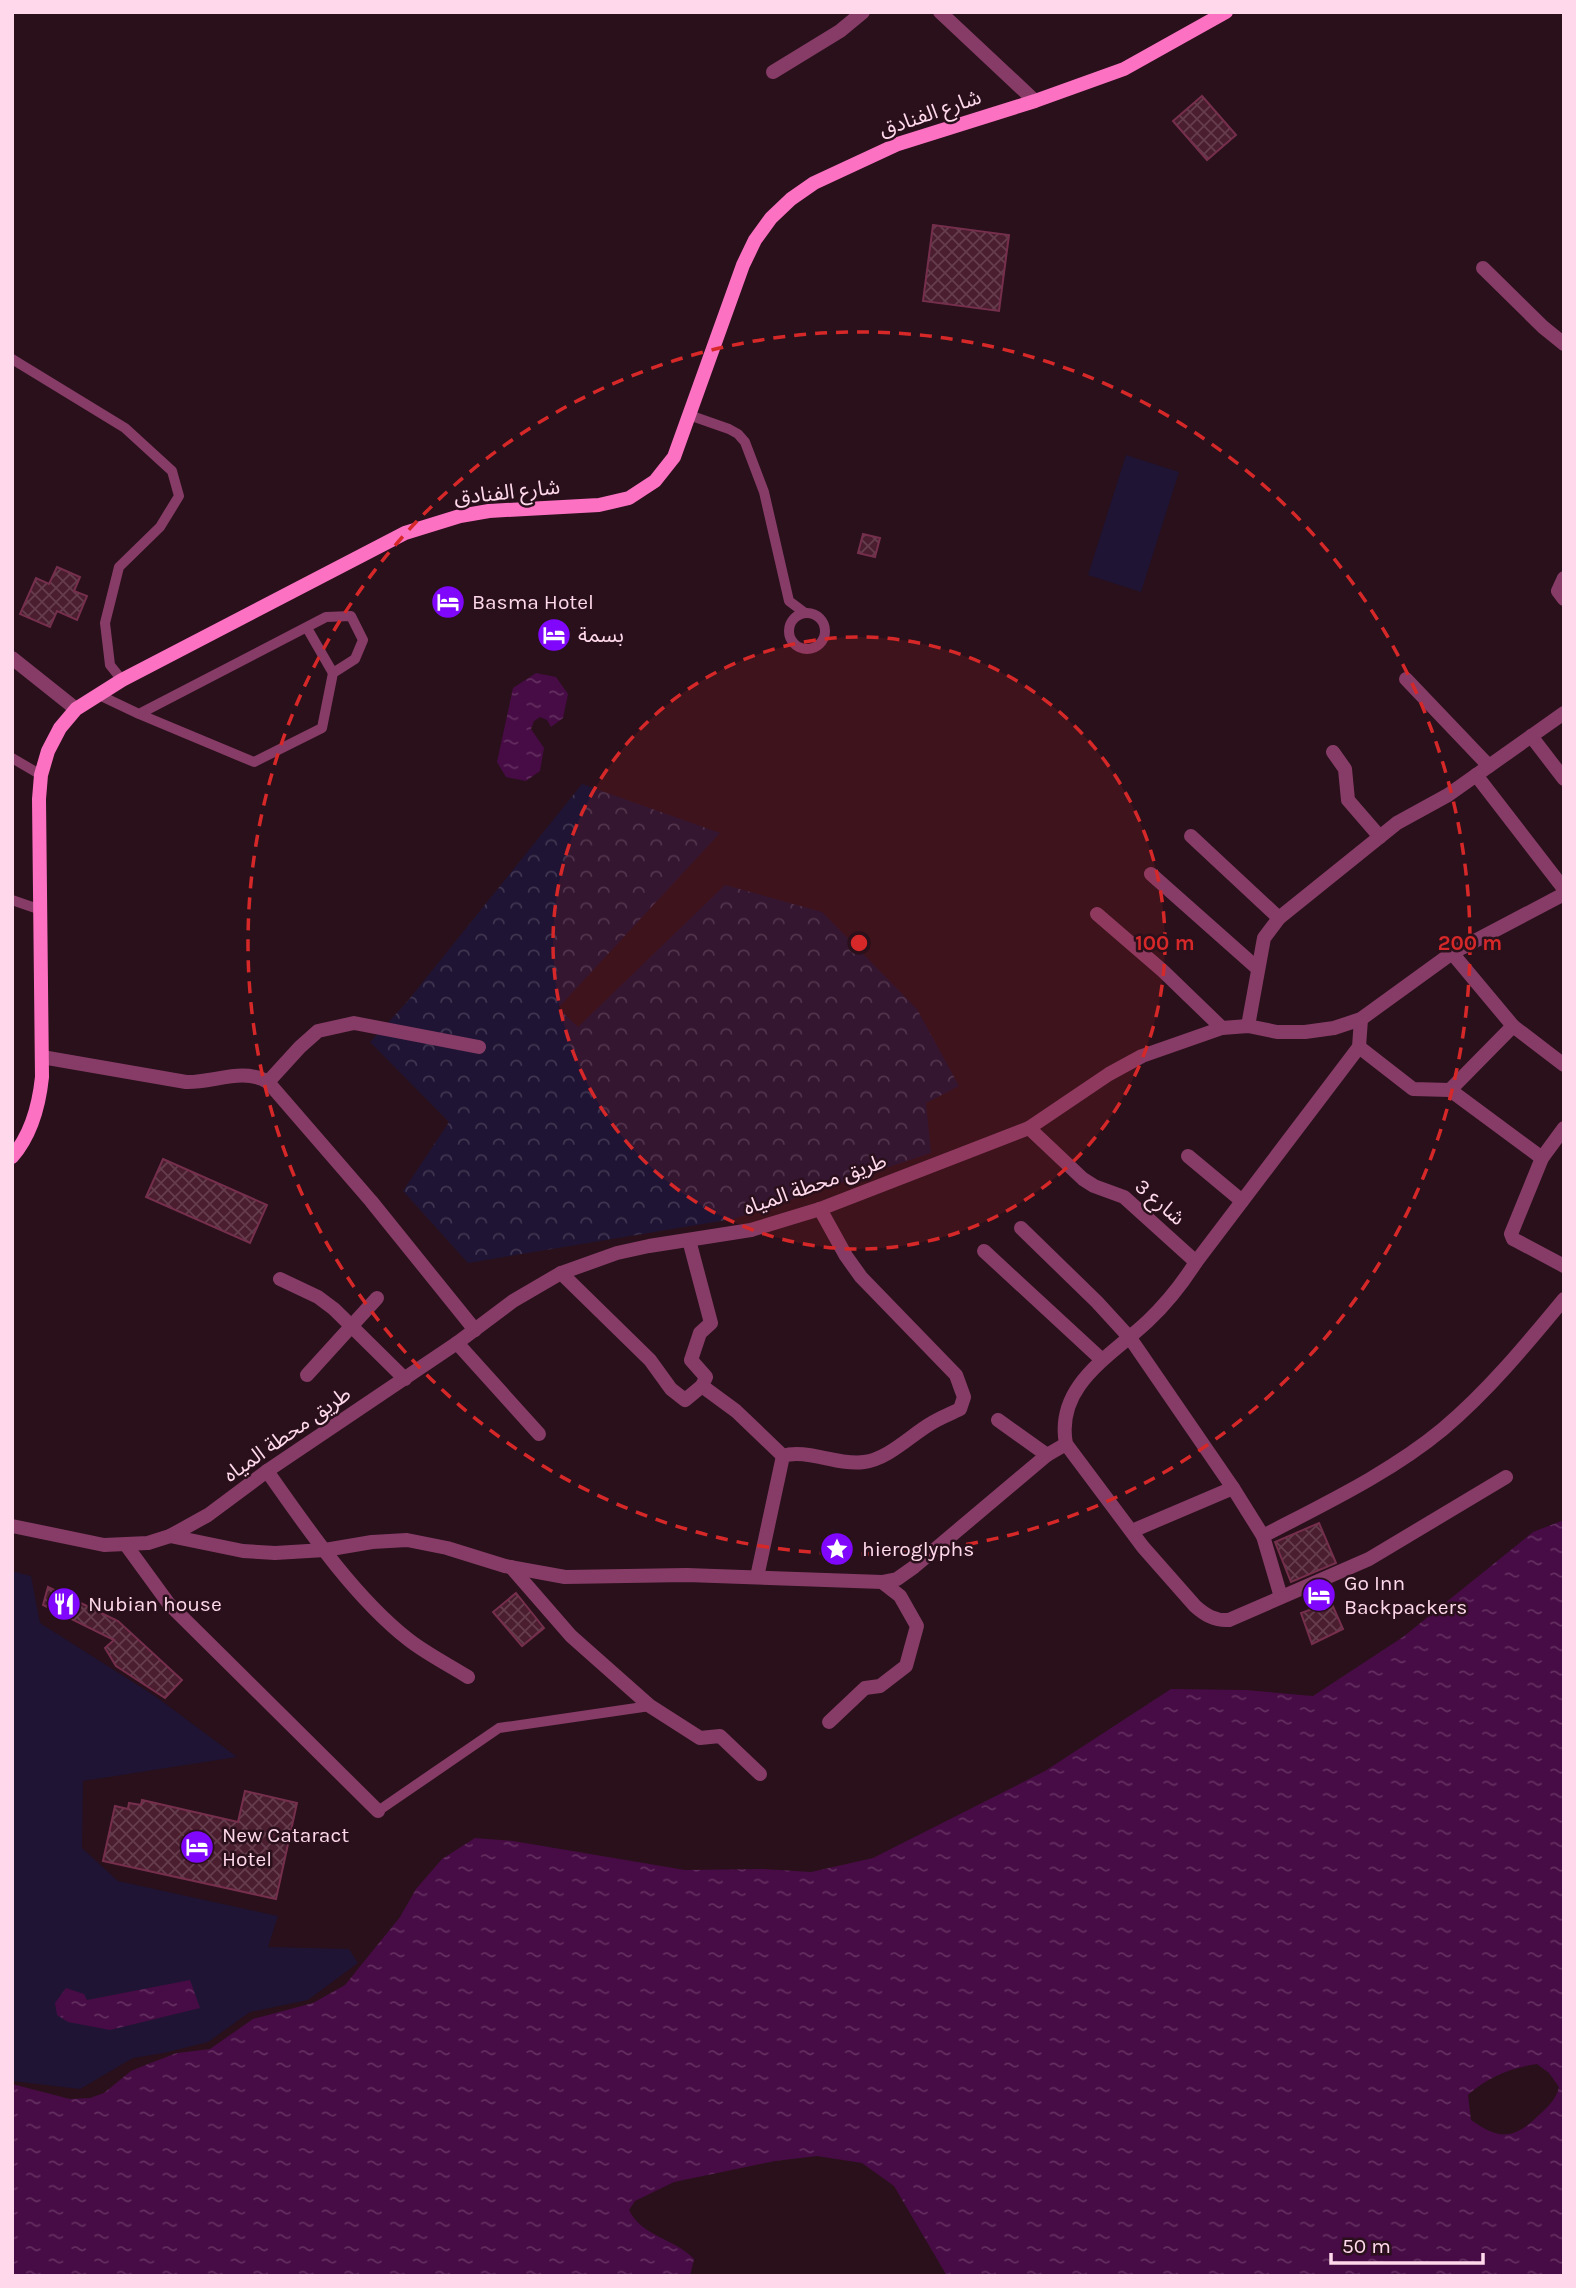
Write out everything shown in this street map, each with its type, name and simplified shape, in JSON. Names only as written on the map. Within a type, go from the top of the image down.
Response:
[{"type":"street","points":[[773,72],[840,31],[863,12]]},
{"type":"street","points":[[940,12],[1035,102]]},
{"type":"street","name":"شارع الفنادق","points":[[12,1157],[27,1135],[40,1097],[41,775],[54,740],[76,709],[122,680],[405,533],[460,516],[489,511],[599,505],[629,498],[655,481],[674,457],[743,265],[755,240],[771,218],[792,199],[814,183],[898,144],[1035,102],[1124,69],[1226,12]]},
{"type":"street","points":[[1483,268],[1564,344]]},
{"type":"street","points":[[1564,579],[1558,591],[1564,599]]},
{"type":"street","points":[[12,658],[76,709]]},
{"type":"street","points":[[1406,679],[1483,771],[1564,891]]},
{"type":"street","points":[[1248,1026],[1264,938],[1279,918],[1409,815],[1448,795],[1564,713]]},
{"type":"street","points":[[1531,736],[1564,779]]},
{"type":"street","points":[[1334,752],[1345,769],[1348,800],[1380,837]]},
{"type":"street","points":[[1191,836],[1279,918]]},
{"type":"street","points":[[1151,874],[1257,968]]},
{"type":"street","name":"طريق محطة المياه","points":[[12,1526],[104,1545],[126,1545],[170,1536],[208,1515],[267,1471],[405,1379],[536,1285],[561,1273],[617,1253],[751,1230],[820,1209],[1029,1128],[1109,1074],[1142,1056],[1222,1027],[1248,1026],[1277,1032],[1305,1032],[1334,1028],[1361,1019],[1452,953],[1564,891]]},
{"type":"street","points":[[1097,914],[1222,1027]]},
{"type":"street","points":[[1452,953],[1513,1026],[1564,1065]]},
{"type":"street","points":[[1361,1019],[1359,1047],[1196,1262],[1179,1289],[1130,1338],[1101,1359],[1080,1384],[1067,1406],[1062,1427],[1066,1444],[1132,1531],[1195,1606],[1214,1619],[1229,1620],[1369,1559],[1506,1477]]},
{"type":"street","points":[[268,1082],[318,1031],[354,1023],[479,1047]]},
{"type":"street","points":[[1450,1090],[1513,1026]]},
{"type":"street","points":[[1359,1047],[1413,1089],[1450,1090],[1542,1158]]},
{"type":"street","points":[[42,1057],[186,1082],[203,1083],[248,1074],[268,1082],[371,1201],[475,1330]]},
{"type":"street","name":"شارع 3","points":[[1029,1128],[1083,1179],[1124,1197],[1196,1262]]},
{"type":"street","points":[[1564,1128],[1542,1158],[1511,1234],[1513,1239],[1564,1266]]},
{"type":"street","points":[[1188,1156],[1242,1201]]},
{"type":"street","points":[[783,1456],[794,1454],[850,1464],[868,1462],[960,1409],[964,1397],[956,1376],[861,1277],[820,1209]]},
{"type":"street","points":[[1021,1228],[1130,1338],[1263,1536],[1282,1597]]},
{"type":"street","points":[[561,1273],[650,1360],[671,1389],[685,1399],[702,1386],[706,1377],[691,1360],[700,1333],[711,1323],[689,1240]]},
{"type":"street","points":[[984,1251],[1101,1359]]},
{"type":"street","points":[[280,1279],[318,1297],[352,1326],[405,1379]]},
{"type":"street","points":[[307,1375],[377,1298]]},
{"type":"street","points":[[1263,1536],[1336,1498],[1443,1429],[1514,1361],[1564,1299]]},
{"type":"street","points":[[457,1343],[539,1434]]},
{"type":"street","points":[[702,1386],[736,1412],[783,1456]]},
{"type":"street","points":[[998,1420],[1047,1455]]},
{"type":"street","points":[[170,1536],[243,1551],[275,1553],[407,1540],[447,1548],[511,1567],[565,1577],[687,1575],[882,1581],[897,1579],[914,1567],[1047,1455],[1066,1444]]},
{"type":"street","points":[[757,1577],[783,1456]]},
{"type":"street","points":[[267,1471],[325,1550],[368,1600],[409,1640],[468,1677]]},
{"type":"street","points":[[1132,1531],[1233,1488]]},
{"type":"street","points":[[126,1545],[169,1604],[378,1811]]},
{"type":"street","points":[[511,1567],[571,1636],[650,1706],[700,1738],[720,1736],[760,1774]]},
{"type":"street","points":[[829,1722],[865,1688],[880,1686],[906,1666],[917,1626],[900,1596],[882,1581]]},
{"type":"lane","points":[[12,359],[125,428],[172,471],[179,496],[160,527],[119,567],[105,623],[110,665],[122,680]]},
{"type":"lane","points":[[689,415],[738,434],[744,442],[764,492],[789,601],[805,613]]},
{"type":"lane","points":[[139,714],[326,618],[351,616],[363,640],[355,659],[333,673]]},
{"type":"lane","points":[[99,695],[254,762],[322,728],[333,673],[307,628]]},
{"type":"lane","points":[[12,758],[41,775]]},
{"type":"lane","points":[[12,900],[41,910]]},
{"type":"lane","points":[[378,1811],[499,1728],[650,1706]]},
{"type":"green space","points":[[1126,455],[1179,472],[1141,592],[1088,575]]},
{"type":"green space","points":[[582,784],[720,833],[558,1008],[578,1027],[725,885],[822,912],[917,1009],[959,1086],[926,1103],[931,1153],[733,1219],[468,1263],[403,1191],[449,1122],[370,1042],[406,1003]]},
{"type":"green space","points":[[12,1571],[31,1576],[40,1623],[155,1696],[237,1757],[83,1781],[82,1848],[118,1881],[278,1916],[268,1947],[349,1949],[358,1963],[308,2000],[250,2012],[208,2042],[133,2058],[80,2089],[12,2081]]},
{"type":"water","points":[[536,673],[556,677],[568,694],[563,718],[551,727],[547,720],[540,717],[534,721],[531,729],[544,748],[540,771],[526,781],[506,777],[497,762],[513,688]]},
{"type":"water","points":[[1564,1520],[1564,2276],[947,2276],[894,2186],[862,2163],[817,2156],[775,2161],[674,2182],[635,2201],[629,2210],[642,2226],[694,2259],[690,2276],[12,2276],[12,2084],[70,2099],[90,2098],[104,2093],[131,2071],[148,2064],[177,2053],[210,2049],[253,2019],[313,2003],[345,1985],[400,1917],[416,1889],[442,1859],[475,1838],[513,1841],[685,1870],[763,1869],[811,1872],[873,1858],[1045,1771],[1171,1689],[1246,1690],[1313,1696],[1403,1637],[1533,1532]],"holes":[[[1537,2064],[1549,2073],[1559,2087],[1556,2095],[1552,2102],[1523,2128],[1499,2134],[1471,2120],[1468,2095],[1483,2083],[1509,2071]]]},
{"type":"water","points":[[190,1980],[200,2008],[110,2030],[68,2022],[57,2015],[55,2003],[66,1988],[84,1994],[87,2000]]},
{"type":"building","points":[[1202,96],[1236,135],[1207,160],[1173,121]]},
{"type":"building","points":[[933,225],[1009,235],[999,311],[923,301]]},
{"type":"building","points":[[863,534],[880,538],[875,557],[858,553]]},
{"type":"building","points":[[57,567],[80,577],[74,591],[87,596],[77,620],[57,611],[50,627],[20,614],[36,578],[49,584]]},
{"type":"building","points":[[163,1159],[267,1205],[250,1243],[146,1197]]},
{"type":"building","points":[[1319,1523],[1336,1563],[1291,1582],[1275,1542]]},
{"type":"building","points":[[48,1587],[118,1621],[182,1680],[165,1698],[116,1666],[105,1648],[114,1640],[43,1605]]},
{"type":"building","points":[[516,1593],[544,1628],[522,1646],[493,1612]]},
{"type":"building","points":[[1331,1602],[1343,1629],[1312,1644],[1301,1613]]},
{"type":"building","name":"New Cataract Hotel","points":[[245,1791],[297,1803],[276,1899],[103,1861],[115,1806],[128,1809],[129,1803],[141,1805],[142,1800],[238,1822]]},
{"type":"place","name":"Basma Hotel","points":[[448,602]]},
{"type":"place","name":"بسمة","points":[[554,635]]},
{"type":"place","name":"hieroglyphs","points":[[837,1549]]},
{"type":"place","name":"Go Inn Backpackers","points":[[1319,1595]]},
{"type":"place","name":"Nubian house","points":[[64,1604]]},
{"type":"place","name":"New Cataract Hotel","points":[[197,1847]]}]
